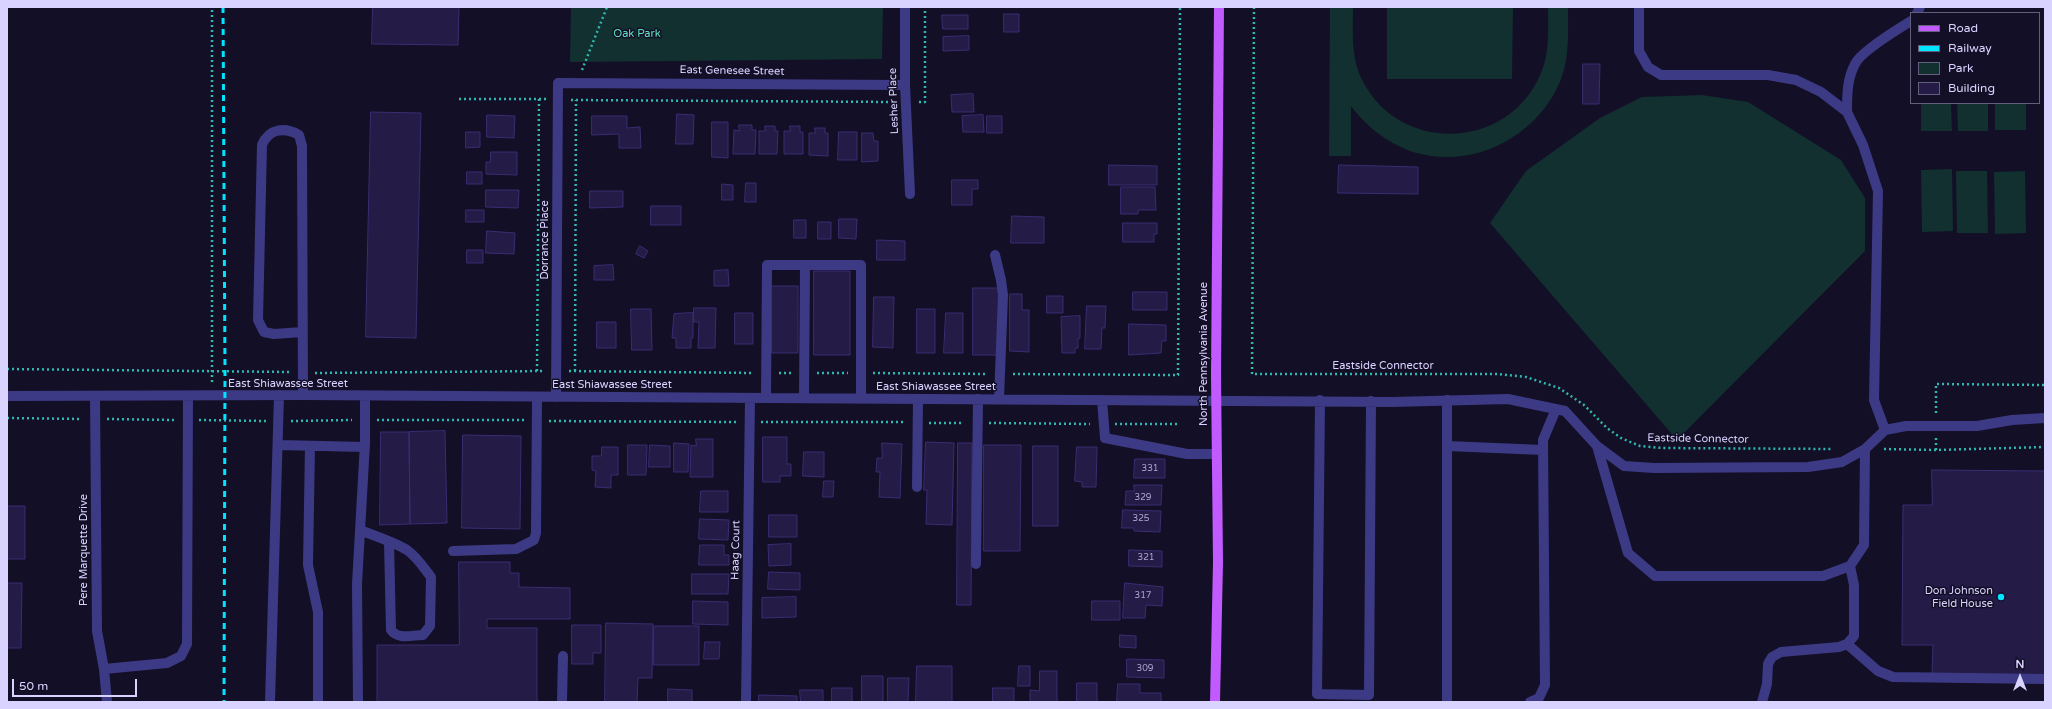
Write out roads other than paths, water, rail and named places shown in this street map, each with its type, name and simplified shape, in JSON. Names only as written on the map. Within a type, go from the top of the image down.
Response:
[{"type":"main road","name":"North Pennsylvania Avenue","points":[[1215,702],[1218,562],[1216,399],[1219,7]]},
{"type":"street","name":"Lesher Place","points":[[905,7],[910,194]]},
{"type":"street","points":[[1639,7],[1639,51],[1648,67],[1662,75],[1768,75],[1796,80],[1820,92],[1847,112]]},
{"type":"street","points":[[1910,22],[1880,40],[1855,62],[1847,88],[1847,112],[1863,145],[1878,191],[1874,400],[1885,430],[1906,426],[1977,426],[2012,420],[2045,418]]},
{"type":"street","name":"East Genesee Street","points":[[558,83],[906,85]]},
{"type":"street","name":"Dorrance Place","points":[[556,397],[558,83]]},
{"type":"street","points":[[302,332],[274,334],[264,332],[258,320],[262,145],[264,138],[271,132],[284,130],[299,136],[302,146],[303,395]]},
{"type":"street","points":[[994,255],[1001,280],[1003,295],[999,399]]},
{"type":"street","points":[[766,398],[767,265],[861,265],[861,399]]},
{"type":"street","points":[[804,265],[804,398]]},
{"type":"street","points":[[270,702],[279,395]]},
{"type":"street","name":"East Shiawassee Street","points":[[7,396],[95,397],[303,395],[1371,401],[1508,399],[1565,411],[1597,446],[1624,466],[1654,468],[1808,467],[1842,462],[1864,449],[1885,430]]},
{"type":"street","points":[[104,669],[167,663],[181,656],[187,644],[188,396]]},
{"type":"street","points":[[358,702],[357,584],[365,447],[365,396]]},
{"type":"street","points":[[453,551],[516,549],[534,540],[536,533],[537,396]]},
{"type":"street","name":"Pere Marquette Drive","points":[[95,397],[97,631],[104,669],[107,702]]},
{"type":"street","name":"Haag Court","points":[[746,702],[750,398]]},
{"type":"street","points":[[917,486],[918,399]]},
{"type":"street","points":[[976,564],[978,399]]},
{"type":"street","points":[[1102,400],[1105,438],[1186,454],[1216,454]]},
{"type":"street","points":[[1320,400],[1317,694],[1362,695],[1369,695],[1371,401]]},
{"type":"street","points":[[1446,400],[1447,702]]},
{"type":"street","points":[[1530,702],[1539,698],[1545,685],[1543,440],[1556,409]]},
{"type":"street","points":[[278,445],[365,447]]},
{"type":"street","points":[[310,446],[308,565],[318,612],[318,702]]},
{"type":"street","points":[[1446,446],[1543,450]]},
{"type":"street","points":[[1597,446],[1628,553],[1655,576],[1823,576],[1850,566],[1864,545],[1864,449]]},
{"type":"street","points":[[360,530],[389,542],[407,550],[431,577],[430,626],[423,635],[400,636],[394,634],[391,630],[389,542]]},
{"type":"street","points":[[1762,702],[1767,684],[1768,664],[1772,657],[1781,652],[1839,647],[1847,644],[1854,636],[1854,585],[1850,566]]},
{"type":"street","points":[[1847,644],[1878,672],[1893,677],[2045,679]]},
{"type":"street","points":[[562,702],[563,656]]},
{"type":"railway","points":[[223,7],[225,371],[224,702]]},
{"type":"place","name":"Don Johnson Field House","points":[[2001,597]]},
{"type":"park label","name":"Oak Park","points":[[637,34]]}]
